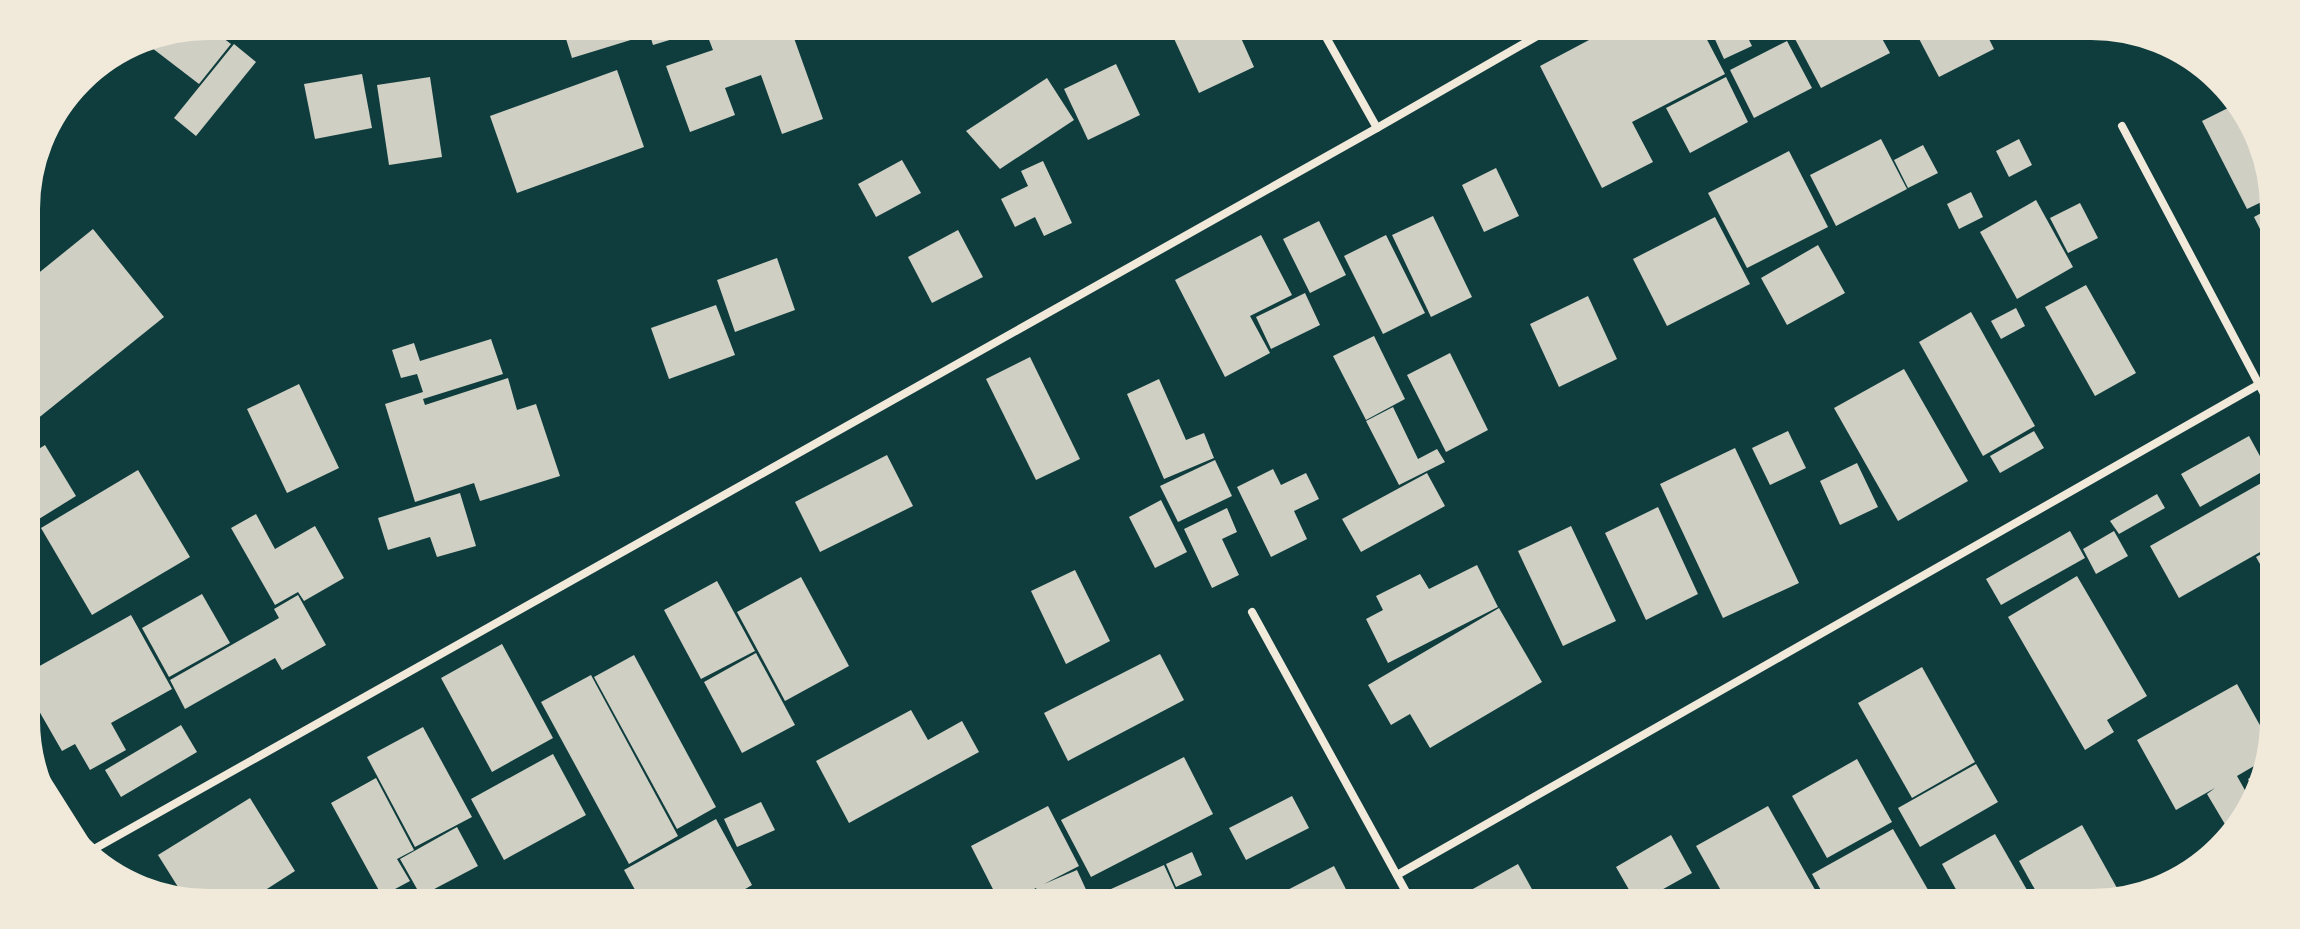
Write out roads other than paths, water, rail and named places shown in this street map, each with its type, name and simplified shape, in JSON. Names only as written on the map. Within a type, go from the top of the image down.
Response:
[{"type":"street","points":[[1326,38],[1377,128]]},
{"type":"street","points":[[97,850],[1534,38]]},
{"type":"street","points":[[2122,126],[2262,392]]},
{"type":"street","points":[[1397,875],[2262,383]]},
{"type":"street","points":[[1252,612],[1406,891]]}]
